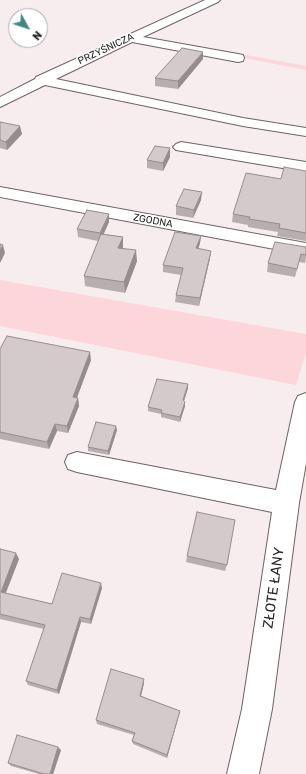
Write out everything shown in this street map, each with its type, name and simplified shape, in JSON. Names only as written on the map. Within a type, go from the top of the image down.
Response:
[{"type":"street","name":"PRZYŚNICZA","points":[[0,103],[41,80],[214,0]]},
{"type":"street","points":[[130,38],[238,58]]},
{"type":"street","points":[[41,80],[243,122],[306,132]]},
{"type":"street","points":[[181,147],[306,168]]},
{"type":"street","name":"ZGODNA","points":[[0,192],[306,249]]},
{"type":"street","name":"ZŁOTE ŁANY","points":[[243,774],[257,709],[286,503],[306,402]]},
{"type":"street","points":[[77,462],[286,503]]},
{"type":"shaded area","points":[[241,54],[306,66],[306,70],[239,57]]},
{"type":"shaded area","points":[[0,280],[306,334],[306,353],[296,385],[0,326]]},
{"type":"building","points":[[182,48],[203,52],[178,81],[155,78]]},
{"type":"building","points":[[0,122],[20,126],[6,142],[0,140]]},
{"type":"building","points":[[155,146],[170,148],[163,163],[147,160]]},
{"type":"building","points":[[284,167],[306,171],[306,233],[279,228],[280,224],[249,219],[250,217],[233,214],[246,173],[281,179]]},
{"type":"building","points":[[184,189],[202,192],[194,210],[176,206]]},
{"type":"building","points":[[87,210],[109,214],[100,233],[77,229]]},
{"type":"building","points":[[175,232],[201,236],[196,248],[211,251],[200,298],[176,295],[183,268],[163,265]]},
{"type":"building","points":[[101,234],[123,237],[118,248],[136,250],[124,282],[84,276]]},
{"type":"building","points":[[275,242],[306,247],[306,255],[301,254],[297,269],[268,263]]},
{"type":"building","points":[[7,336],[90,352],[73,397],[78,398],[67,426],[55,424],[47,442],[0,432],[0,349]]},
{"type":"building","points":[[157,379],[188,384],[183,400],[185,402],[180,417],[161,413],[162,410],[148,407]]},
{"type":"building","points":[[96,422],[116,426],[108,451],[88,447]]},
{"type":"building","points":[[197,512],[235,520],[227,565],[187,556]]},
{"type":"building","points":[[0,549],[16,553],[1,592],[52,604],[62,573],[101,583],[90,619],[80,617],[57,690],[26,681],[45,625],[0,614]]},
{"type":"building","points":[[111,669],[144,679],[140,696],[180,711],[167,755],[132,741],[135,733],[96,720]]},
{"type":"building","points":[[17,735],[58,747],[50,774],[44,774],[8,763]]}]
